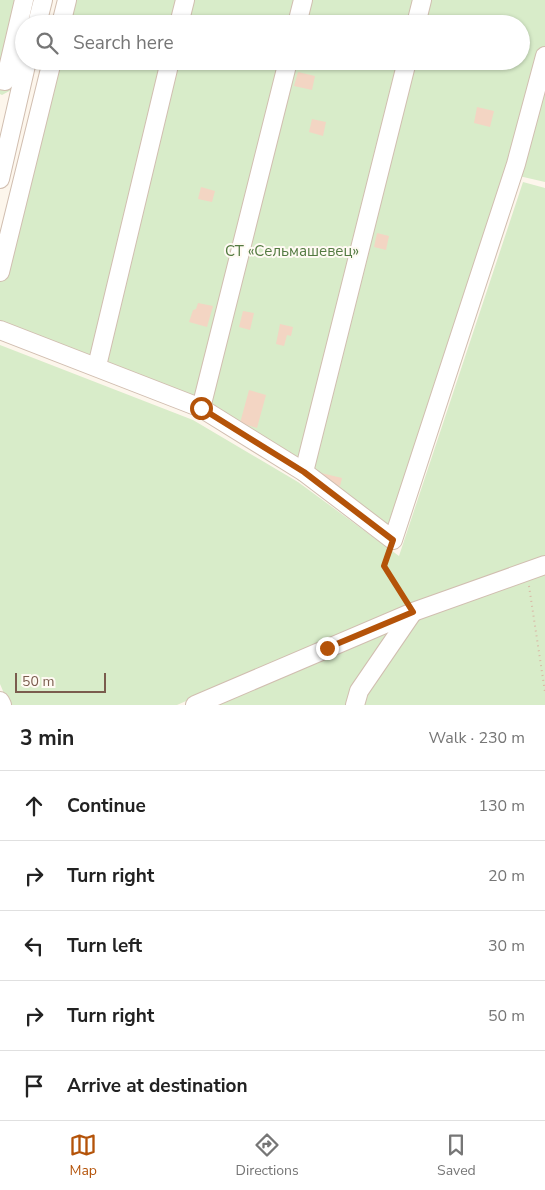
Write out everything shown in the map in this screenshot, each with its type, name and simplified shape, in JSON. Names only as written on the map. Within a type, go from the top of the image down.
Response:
[{"type":"street","points":[[20,15],[24,0]]},
{"type":"street","points":[[39,15],[43,0]]},
{"type":"street","points":[[63,15],[67,0]]},
{"type":"street","points":[[181,15],[185,0]]},
{"type":"street","points":[[299,15],[303,0]]},
{"type":"street","points":[[418,15],[422,0]]},
{"type":"street","points":[[0,80],[5,81],[15,38]]},
{"type":"street","points":[[0,330],[97,366],[201,408],[304,472],[393,540],[516,164],[545,56]]},
{"type":"street","points":[[0,179],[6,115],[24,70]]},
{"type":"street","points":[[0,272],[50,70]]},
{"type":"street","points":[[97,366],[168,70]]},
{"type":"street","points":[[201,408],[286,70]]},
{"type":"street","points":[[304,472],[405,70]]},
{"type":"street","points":[[195,705],[413,612],[545,565]]},
{"type":"street","points":[[355,705],[359,691],[413,612]]},
{"type":"street","points":[[0,701],[2,705]]},
{"type":"path","points":[[393,540],[384,566],[413,612]]},
{"type":"path","points":[[527,572],[545,692]]},
{"type":"green space","points":[[0,0],[35,0],[31,15],[15,15],[15,70],[18,70],[13,89],[2,95],[0,94]]},
{"type":"green space","name":"СТ «Сельмашевец»","points":[[58,0],[545,0],[545,182],[519,176],[396,549],[300,479],[195,414],[0,338],[0,246],[42,70],[530,70],[530,15],[54,15]]},
{"type":"green space","points":[[523,182],[545,188],[545,705],[216,705],[209,691],[177,705],[9,705],[0,684],[0,345],[193,420],[298,482],[399,556]]},
{"type":"building","points":[[298,72],[315,76],[312,90],[294,86]]},
{"type":"building","points":[[477,107],[494,111],[490,127],[474,123]]},
{"type":"building","points":[[312,119],[326,122],[323,136],[309,132]]},
{"type":"building","points":[[201,187],[215,191],[212,202],[198,199]]},
{"type":"building","points":[[377,233],[389,236],[386,250],[374,247]]},
{"type":"building","points":[[198,303],[213,306],[207,327],[189,322],[193,310],[196,309]]},
{"type":"building","points":[[243,311],[254,313],[250,330],[239,327]]},
{"type":"building","points":[[280,324],[293,327],[291,336],[287,335],[284,346],[276,344]]},
{"type":"building","points":[[249,390],[266,395],[257,428],[240,423]]},
{"type":"building","points":[[321,473],[342,478],[340,486],[319,482]]},
{"type":"route","points":[[201,408],[304,472],[380,532],[393,540],[384,566],[399,593],[413,612],[327,648]]}]
